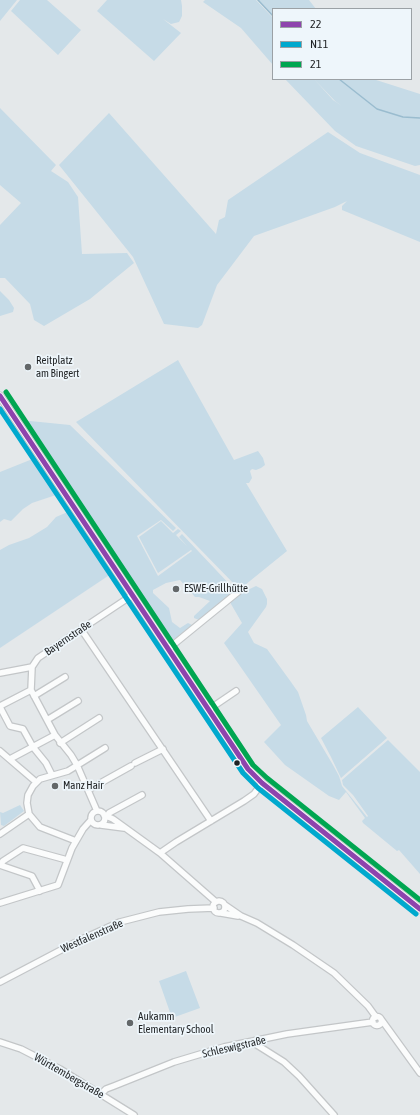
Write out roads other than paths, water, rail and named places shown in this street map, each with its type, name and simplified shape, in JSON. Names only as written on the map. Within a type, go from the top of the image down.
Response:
[{"type":"main road","points":[[0,396],[243,764],[262,783],[418,907]]},
{"type":"street","points":[[168,649],[238,592]]},
{"type":"street","name":"Bayernstraße","points":[[32,666],[38,658],[131,596]]},
{"type":"street","points":[[81,629],[211,821]]},
{"type":"street","points":[[0,673],[32,666],[32,693],[60,743],[71,754],[97,811],[106,815],[160,853],[216,902],[220,902],[240,916]]},
{"type":"street","points":[[52,775],[46,763],[33,747],[23,729],[10,726],[0,707],[65,677]]},
{"type":"street","points":[[208,710],[236,691]]},
{"type":"street","points":[[47,720],[78,701]]},
{"type":"street","points":[[60,743],[99,718]]},
{"type":"street","points":[[10,759],[55,735]]},
{"type":"street","points":[[76,841],[40,827],[29,814],[27,800],[30,790],[40,779],[63,773],[105,748]]},
{"type":"street","points":[[88,790],[163,748]]},
{"type":"street","points":[[0,751],[36,782]]},
{"type":"street","points":[[160,853],[244,801],[254,794],[262,783]]},
{"type":"street","points":[[101,824],[109,812],[142,795]]},
{"type":"street","points":[[0,903],[40,892],[58,885],[76,841],[83,829],[91,820],[92,815],[97,811]]},
{"type":"street","points":[[1,832],[29,814]]},
{"type":"street","points":[[91,820],[95,824],[125,828]]},
{"type":"street","points":[[40,892],[32,876],[0,865],[3,861],[23,848],[67,860]]},
{"type":"street","points":[[216,902],[214,905],[216,912],[240,916],[257,923],[293,944],[334,973],[368,1006],[376,1019],[390,1031],[420,1073]]},
{"type":"street","points":[[221,913],[225,909],[225,905]]},
{"type":"street","name":"Westfalenstraße","points":[[0,982],[80,940],[120,922],[144,915],[171,910],[214,908]]},
{"type":"street","points":[[376,1019],[376,1026],[390,1031]]},
{"type":"street","name":"Schleswigstraße","points":[[101,1094],[106,1089],[174,1062],[224,1047],[287,1034],[376,1019]]},
{"type":"street","points":[[254,1041],[257,1045],[284,1062],[299,1076],[334,1115]]},
{"type":"street","name":"Württembergstraße","points":[[0,1042],[21,1049],[60,1069],[134,1115]]},
{"type":"waterway","points":[[258,0],[272,15]]},
{"type":"waterway","points":[[340,80],[377,109],[403,117],[420,118]]},
{"type":"place","name":"Reitplatz am Bingert","points":[[28,367]]},
{"type":"place","name":"ESWE-Grillhütte","points":[[176,589]]},
{"type":"place","name":"Manz Hair","points":[[55,786]]},
{"type":"place","name":"Aukamm Elementary School","points":[[130,1023]]}]
